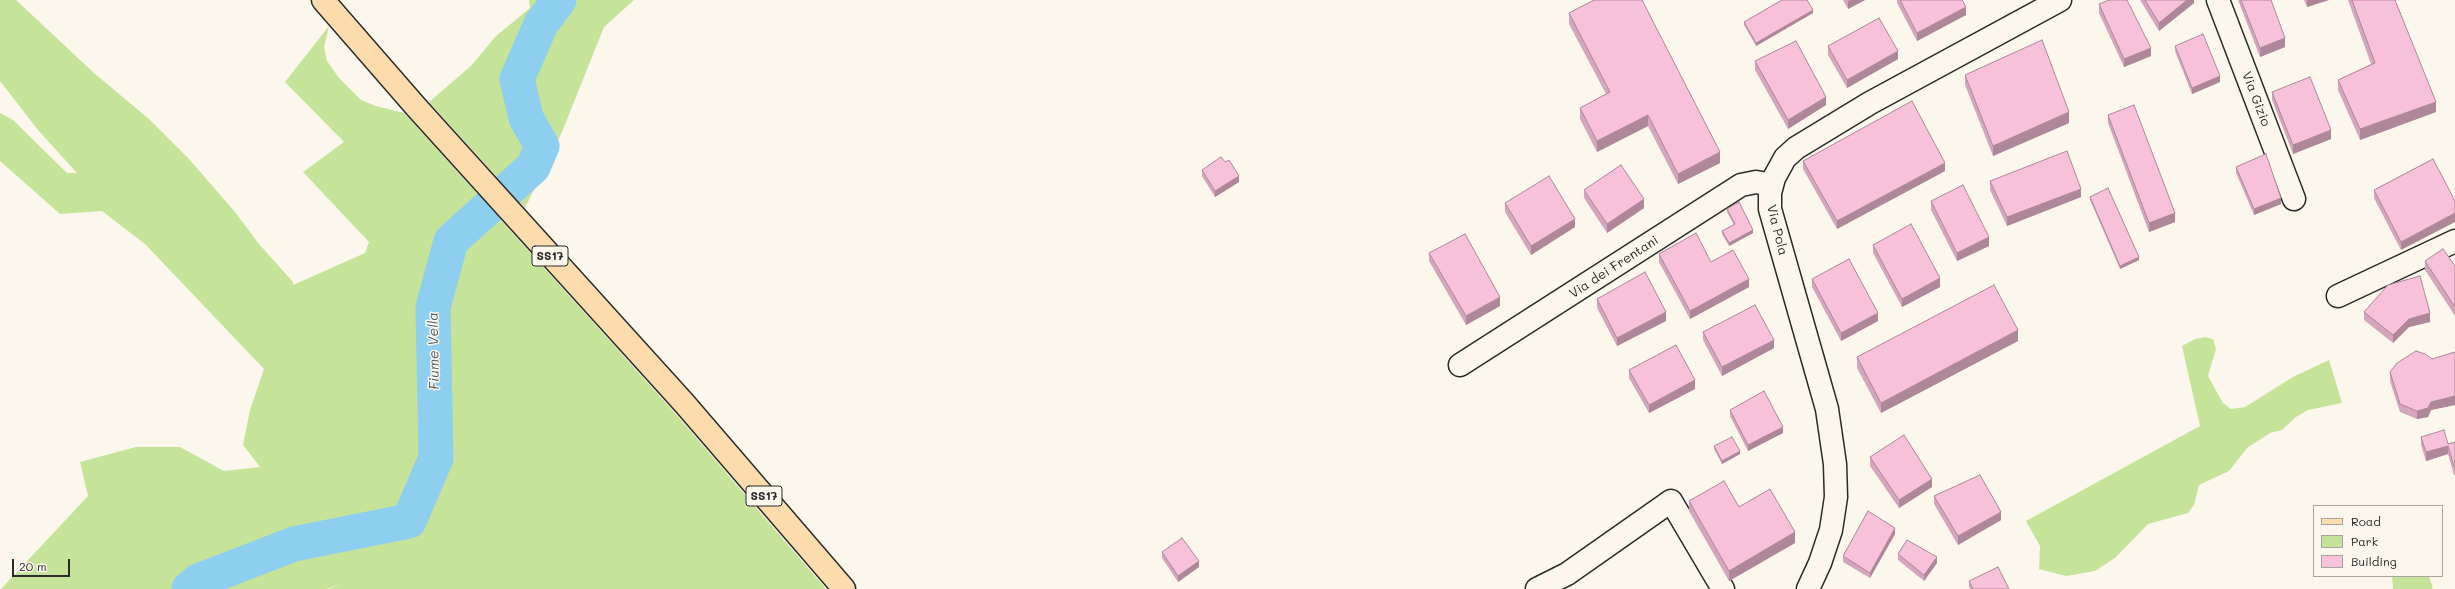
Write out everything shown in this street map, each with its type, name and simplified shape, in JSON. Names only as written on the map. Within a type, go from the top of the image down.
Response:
[{"type":"main road","name":"SS17","points":[[324,0],[417,108],[684,403],[844,589]]},
{"type":"street","name":"Via Pola","points":[[1808,589],[1820,563],[1831,530],[1836,497],[1836,464],[1828,409],[1771,213],[1772,185],[1781,164],[1796,148],[1870,103],[2060,0]]},
{"type":"street","name":"Via Gizio","points":[[2218,0],[2294,199]]},
{"type":"street","name":"Via dei Frentani","points":[[1460,366],[1741,185],[1756,182],[1772,185]]},
{"type":"street","points":[[2338,296],[2455,241]]},
{"type":"street","points":[[1537,589],[1567,574],[1671,501],[1723,589]]},
{"type":"green space","points":[[0,0],[16,0],[94,73],[149,119],[189,159],[235,212],[259,244],[293,282],[293,285],[365,253],[369,242],[303,172],[344,142],[285,82],[329,26],[324,47],[327,61],[339,78],[361,100],[376,106],[404,113],[407,116],[674,412],[826,589],[329,589],[342,584],[326,589],[1,589],[88,496],[80,462],[136,447],[180,447],[224,471],[260,467],[243,445],[250,410],[264,369],[145,244],[102,211],[60,214],[0,161],[0,113],[13,120],[67,173],[77,173],[38,130],[0,81]]},
{"type":"green space","points":[[529,0],[634,0],[604,27],[562,132],[525,208],[429,102],[472,65],[495,37],[530,8]]},
{"type":"green space","points":[[2205,337],[2213,339],[2216,349],[2208,376],[2223,403],[2231,409],[2245,407],[2293,377],[2329,360],[2342,403],[2308,410],[2296,417],[2282,430],[2270,433],[2247,448],[2229,471],[2199,485],[2194,505],[2188,513],[2148,524],[2115,558],[2095,571],[2066,576],[2039,569],[2040,546],[2026,521],[2200,426],[2182,346],[2195,339]]},
{"type":"green space","points":[[2392,577],[2429,577],[2433,589],[2393,589]]},
{"type":"building","points":[[1594,0],[1642,0],[1720,152],[1678,174],[1648,115],[1597,141],[1580,108],[1610,92],[1569,13]]},
{"type":"building","points":[[1782,0],[1807,0],[1813,10],[1756,43],[1744,22]]},
{"type":"building","points":[[1900,0],[1962,0],[1966,7],[1917,33]]},
{"type":"building","points":[[2109,0],[2127,0],[2151,48],[2124,59],[2099,4]]},
{"type":"building","points":[[2145,0],[2187,0],[2159,23]]},
{"type":"building","points":[[2241,0],[2271,0],[2285,38],[2260,48]]},
{"type":"building","points":[[2352,0],[2395,0],[2436,102],[2360,129],[2338,80],[2375,63]]},
{"type":"building","points":[[1879,18],[1898,51],[1847,80],[1828,46]]},
{"type":"building","points":[[2203,34],[2220,76],[2192,88],[2175,46]]},
{"type":"building","points":[[2042,40],[2069,112],[1993,146],[1965,75]]},
{"type":"building","points":[[1796,41],[1826,97],[1788,120],[1755,61]]},
{"type":"building","points":[[2310,77],[2331,130],[2293,145],[2272,92]]},
{"type":"building","points":[[1912,101],[1945,163],[1837,221],[1803,161]]},
{"type":"building","points":[[2134,105],[2175,213],[2149,223],[2108,115]]},
{"type":"building","points":[[2067,151],[2081,189],[2007,217],[1990,181]]},
{"type":"building","points":[[2266,154],[2281,198],[2254,209],[2236,167]]},
{"type":"building","points":[[1221,157],[1225,162],[1229,160],[1239,176],[1215,191],[1202,170]]},
{"type":"building","points":[[2433,159],[2455,201],[2455,213],[2401,242],[2374,190]]},
{"type":"building","points":[[1621,165],[1644,199],[1607,224],[1584,190]]},
{"type":"building","points":[[1549,176],[1575,219],[1531,246],[1505,203]]},
{"type":"building","points":[[1963,185],[1989,237],[1957,253],[1931,201]]},
{"type":"building","points":[[2108,188],[2139,257],[2120,266],[2090,197]]},
{"type":"building","points":[[1739,202],[1753,230],[1729,243],[1722,231],[1735,224],[1727,209]]},
{"type":"building","points":[[1911,224],[1940,278],[1902,299],[1873,245]]},
{"type":"building","points":[[1696,233],[1711,262],[1733,250],[1749,279],[1690,311],[1659,254]]},
{"type":"building","points":[[1465,234],[1500,297],[1466,316],[1429,253]]},
{"type":"building","points":[[2443,249],[2455,266],[2455,307],[2425,261]]},
{"type":"building","points":[[1849,259],[1878,313],[1841,333],[1812,279]]},
{"type":"building","points":[[1645,272],[1666,312],[1617,338],[1597,299]]},
{"type":"building","points":[[2420,276],[2430,313],[2409,319],[2393,335],[2364,312],[2388,285]]},
{"type":"building","points":[[1994,285],[2018,330],[1881,403],[1857,357]]},
{"type":"building","points":[[1755,305],[1774,340],[1722,367],[1703,332]]},
{"type":"building","points":[[1676,345],[1695,380],[1649,405],[1629,370]]},
{"type":"building","points":[[2416,351],[2425,354],[2432,359],[2455,352],[2455,396],[2431,402],[2428,408],[2417,411],[2400,404],[2390,372],[2397,363]]},
{"type":"building","points":[[1764,391],[1783,427],[1748,445],[1730,410]]},
{"type":"building","points":[[2444,430],[2448,444],[2455,442],[2455,466],[2448,446],[2426,452],[2421,437]]},
{"type":"building","points":[[1904,435],[1932,479],[1899,500],[1870,457]]},
{"type":"building","points":[[1732,437],[1740,451],[1722,461],[1714,446]]},
{"type":"building","points":[[1980,475],[2001,512],[1958,536],[1934,496]]},
{"type":"building","points":[[1724,481],[1739,507],[1770,489],[1795,532],[1729,571],[1689,501]]},
{"type":"building","points":[[1868,511],[1895,528],[1870,573],[1843,556]]},
{"type":"building","points":[[1182,538],[1199,561],[1178,576],[1162,552]]},
{"type":"building","points":[[1907,540],[1937,557],[1924,575],[1898,554]]},
{"type":"building","points":[[1998,567],[2009,589],[1973,589],[1969,581]]},
{"type":"waterway","name":"Fiume Vella","points":[[189,589],[198,581],[294,544],[409,521],[436,458],[433,307],[451,241],[533,167],[542,146],[526,118],[517,79],[541,24],[559,0]]}]
